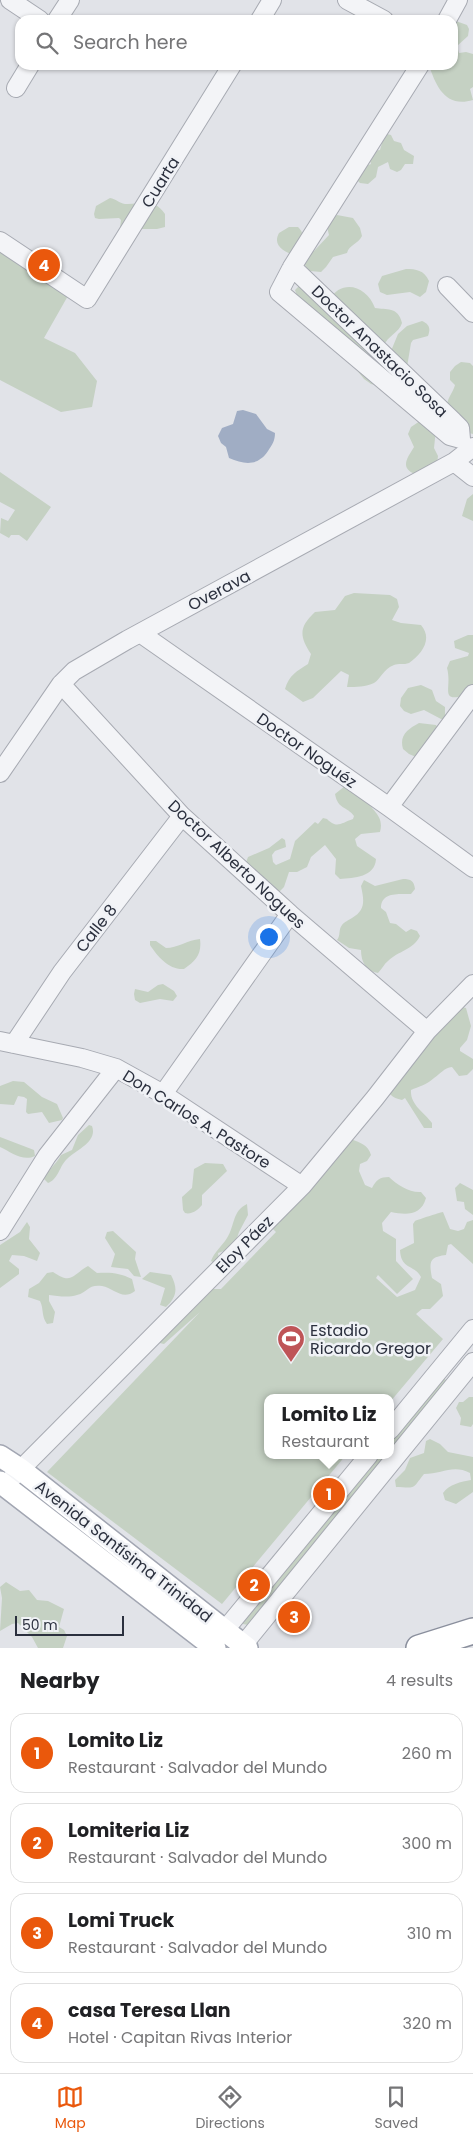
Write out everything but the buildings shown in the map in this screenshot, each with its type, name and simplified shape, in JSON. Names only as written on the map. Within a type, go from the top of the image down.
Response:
[{"type":"highway","points":[[420,1648],[473,1631]]},
{"type":"main road","name":"Avenida Santísima Trinidad","points":[[0,1456],[20,1469],[220,1639]]},
{"type":"main road","name":"Avenida Santísima Trinidad","points":[[2,1486],[220,1639],[245,1647]]},
{"type":"street","points":[[10,0],[32,15]]},
{"type":"street","points":[[60,15],[70,0]]},
{"type":"street","points":[[263,15],[272,0]]},
{"type":"street","points":[[347,0],[375,15]]},
{"type":"street","points":[[450,15],[458,0]]},
{"type":"street","points":[[16,88],[27,70]]},
{"type":"street","name":"Cuarta","points":[[0,241],[87,299],[229,70]]},
{"type":"street","points":[[292,267],[417,70]]},
{"type":"street","name":"Doctor Anastacio Sosa","points":[[292,267],[460,428],[468,445],[450,436],[279,292],[292,267]]},
{"type":"street","points":[[447,286],[473,313]]},
{"type":"street","name":"Overava","points":[[3,763],[62,684],[74,671],[454,462],[468,445]]},
{"type":"street","points":[[454,462],[473,477]]},
{"type":"street","name":"Doctor Noguéz","points":[[140,633],[473,868]]},
{"type":"street","name":"Doctor Alberto Nogues","points":[[62,684],[182,816],[290,914],[427,1031]]},
{"type":"street","points":[[389,807],[473,694]]},
{"type":"street","name":"Calle 8","points":[[7,1042],[182,816]]},
{"type":"street","points":[[164,1094],[290,914]]},
{"type":"street","name":"Eloy Páez","points":[[2,1486],[302,1186],[375,1098],[427,1031],[473,984]]},
{"type":"street","name":"Don Carlos A. Pastore","points":[[7,1042],[82,1058],[116,1068],[164,1094],[302,1186]]},
{"type":"street","points":[[0,1231],[47,1156],[116,1068]]},
{"type":"street","points":[[394,1425],[471,1335]]},
{"type":"street","points":[[245,1647],[473,1362]]},
{"type":"street","points":[[220,1639],[366,1459]]},
{"type":"green space","points":[[458,22],[467,25],[469,29],[468,36],[458,45]]},
{"type":"green space","points":[[458,50],[459,53],[473,54],[473,87],[470,89],[473,100],[464,102],[449,98],[435,81],[431,70],[458,70]]},
{"type":"green space","points":[[387,134],[391,135],[394,141],[401,143],[404,150],[414,156],[413,164],[405,164],[397,172],[390,169],[388,162],[378,167],[376,177],[368,184],[360,183],[355,178],[360,168],[371,164],[369,157],[373,151],[380,150],[384,136]]},
{"type":"green space","points":[[110,198],[125,204],[151,203],[156,205],[165,214],[165,227],[141,229],[137,235],[133,236],[120,228],[121,220],[119,218],[95,218],[96,206]]},
{"type":"green space","points":[[337,215],[353,218],[360,228],[362,236],[347,253],[333,257],[321,272],[310,271],[302,261],[280,247],[277,239],[279,233],[289,227],[298,227],[308,247],[314,251],[329,235],[327,227],[330,220]]},
{"type":"green space","points":[[0,245],[69,294],[44,338],[75,353],[97,381],[92,407],[61,412],[0,380]]},
{"type":"green space","points":[[406,269],[416,270],[425,274],[429,281],[426,292],[420,297],[410,292],[387,295],[380,292],[378,284],[382,276]]},
{"type":"green space","points":[[300,285],[329,300],[334,293],[341,289],[347,287],[354,288],[366,294],[375,308],[395,311],[402,323],[384,346],[391,351],[398,334],[407,326],[422,321],[426,323],[429,327],[428,336],[413,340],[407,367],[463,439],[379,386],[371,384],[364,379],[297,296],[295,290]]},
{"type":"green space","points":[[461,362],[470,363],[473,366],[473,434],[465,432],[447,406],[455,385],[450,380],[450,372]]},
{"type":"green space","points":[[420,421],[436,429],[434,448],[438,456],[437,464],[415,474],[407,469],[406,465],[407,458],[414,447],[408,434],[411,427]]},
{"type":"green space","points":[[0,472],[51,507],[27,541],[19,535],[11,535],[9,538],[0,533],[1,518],[8,521],[15,510],[0,502]]},
{"type":"green space","points":[[473,494],[473,521],[462,516],[467,499]]},
{"type":"green space","points":[[354,593],[390,595],[397,599],[399,607],[392,620],[421,625],[426,636],[422,651],[409,663],[396,664],[390,667],[374,683],[364,686],[347,687],[349,675],[341,671],[313,698],[303,702],[285,689],[291,677],[308,664],[311,654],[304,642],[302,632],[306,622],[315,612],[335,610],[345,596]]},
{"type":"green space","points":[[468,635],[473,635],[473,693],[462,696],[450,696],[448,693],[447,668],[450,661],[468,656],[469,653],[455,648],[454,641]]},
{"type":"green space","points":[[421,685],[432,690],[436,701],[445,707],[445,719],[441,719],[424,710],[411,714],[404,711],[400,706],[401,698],[408,688]]},
{"type":"green space","points":[[419,723],[436,725],[441,734],[416,757],[403,749],[402,740],[408,730]]},
{"type":"green space","points":[[345,786],[365,796],[379,816],[380,832],[361,834],[355,839],[357,846],[376,859],[372,870],[357,877],[340,879],[335,874],[336,859],[325,845],[311,857],[307,867],[297,872],[289,872],[284,887],[278,893],[245,865],[248,857],[269,848],[282,838],[285,840],[286,847],[275,851],[272,855],[273,862],[276,865],[290,859],[295,841],[315,822],[318,824],[323,818],[334,824],[353,819],[354,816],[340,805],[336,799],[335,794]]},
{"type":"green space","points":[[403,879],[412,881],[415,889],[411,894],[396,894],[387,897],[384,899],[381,908],[386,912],[390,923],[396,924],[406,932],[411,929],[417,931],[420,936],[417,941],[387,962],[378,973],[374,972],[365,965],[361,950],[349,948],[337,940],[340,929],[343,924],[357,915],[362,908],[361,886],[364,880],[375,886]]},
{"type":"green space","points":[[200,939],[200,949],[197,957],[184,969],[169,965],[160,958],[150,945],[150,941],[156,941],[166,948],[170,948]]},
{"type":"green space","points":[[163,984],[174,991],[177,996],[173,1001],[160,999],[140,1003],[135,1000],[135,989],[148,992]]},
{"type":"green space","points":[[462,1007],[466,1008],[471,1026],[467,1040],[460,1048],[460,1051],[473,1059],[473,1069],[467,1075],[459,1076],[452,1067],[449,1068],[429,1082],[411,1090],[415,1104],[432,1123],[432,1128],[424,1128],[405,1098],[402,1100],[395,1098],[387,1090],[385,1083]]},
{"type":"green space","points":[[13,1081],[24,1082],[42,1097],[57,1104],[63,1118],[62,1120],[49,1123],[42,1112],[28,1114],[26,1112],[27,1099],[24,1097],[18,1096],[14,1105],[0,1104],[0,1086]]},
{"type":"green space","points":[[89,1125],[92,1126],[92,1137],[67,1159],[57,1176],[48,1183],[44,1179],[48,1172],[61,1155],[72,1150],[78,1135]]},
{"type":"green space","points":[[0,1137],[34,1150],[35,1156],[31,1158],[22,1157],[0,1147]]},
{"type":"green space","points":[[351,1139],[366,1147],[371,1155],[367,1161],[360,1164],[359,1171],[365,1185],[372,1188],[379,1180],[389,1177],[404,1188],[421,1192],[426,1198],[424,1204],[417,1211],[407,1214],[391,1212],[382,1223],[383,1231],[396,1239],[396,1261],[413,1279],[397,1294],[378,1275],[376,1278],[397,1297],[415,1290],[421,1277],[415,1270],[405,1264],[400,1250],[414,1243],[413,1224],[415,1221],[443,1212],[450,1229],[458,1231],[464,1229],[467,1222],[473,1220],[473,1264],[451,1244],[448,1245],[446,1255],[433,1259],[431,1264],[432,1278],[441,1284],[443,1296],[430,1309],[422,1309],[416,1314],[443,1339],[394,1397],[394,1394],[264,1394],[264,1459],[343,1459],[222,1604],[47,1472],[200,1312],[164,1344],[155,1342],[184,1314],[190,1312],[190,1305],[210,1289],[221,1289],[276,1232],[269,1225]]},
{"type":"green space","points":[[205,1163],[223,1164],[227,1171],[202,1195],[202,1205],[199,1208],[193,1212],[185,1213],[182,1197],[192,1188],[194,1169]]},
{"type":"green space","points":[[460,1183],[473,1190],[473,1215],[465,1209],[464,1202],[457,1201],[455,1188]]},
{"type":"green space","points":[[247,1204],[248,1215],[235,1244],[230,1249],[218,1253],[217,1265],[211,1261],[212,1258],[230,1233],[236,1215]]},
{"type":"green space","points":[[27,1222],[30,1227],[29,1239],[40,1253],[37,1261],[24,1256],[12,1255],[9,1261],[19,1269],[19,1274],[0,1288],[0,1245],[20,1232]]},
{"type":"green space","points":[[113,1231],[136,1252],[135,1259],[141,1277],[134,1276],[128,1269],[111,1267],[115,1254],[105,1238],[107,1232]]},
{"type":"green space","points":[[88,1266],[97,1273],[115,1273],[132,1279],[135,1291],[126,1295],[106,1287],[97,1286],[74,1296],[49,1295],[49,1301],[55,1312],[53,1323],[47,1324],[40,1301],[28,1297],[29,1289],[39,1283],[47,1273],[53,1272],[68,1278]]},
{"type":"green space","points":[[150,1272],[171,1275],[175,1292],[172,1300],[166,1307],[160,1305],[165,1288],[142,1279]]},
{"type":"green space","points":[[441,1379],[445,1379],[447,1382],[394,1447],[394,1436]]},
{"type":"green space","points":[[469,1397],[473,1397],[473,1424],[471,1427],[460,1425],[461,1418],[456,1408],[459,1402],[463,1402]]},
{"type":"green space","points":[[430,1439],[440,1444],[448,1452],[473,1457],[473,1492],[456,1504],[445,1500],[443,1493],[452,1485],[471,1480],[470,1473],[464,1470],[453,1469],[424,1474],[418,1483],[413,1486],[408,1488],[396,1487],[395,1480],[405,1470],[410,1458],[424,1453],[426,1441]]},
{"type":"green space","points":[[376,1459],[385,1459],[248,1625],[243,1624],[243,1620]]},
{"type":"green space","points":[[6,1582],[20,1591],[29,1590],[37,1600],[48,1601],[64,1609],[59,1627],[64,1630],[67,1636],[63,1648],[38,1648],[32,1637],[18,1623],[12,1624],[0,1631],[2,1598],[0,1587]]},
{"type":"water","points":[[243,410],[256,414],[267,429],[275,433],[273,443],[264,456],[251,463],[229,458],[226,447],[221,443],[218,436],[222,428],[233,424],[237,411]]},
{"type":"place","name":"casa Teresa Llan","points":[[44,265]]},
{"type":"place","name":"Estadio Ricardo Gregor","points":[[291,1363]]},
{"type":"place","name":"Lomito Liz","points":[[329,1494]]},
{"type":"place","name":"Lomiteria Liz","points":[[254,1585]]},
{"type":"place","name":"Lomi Truck","points":[[294,1617]]}]
